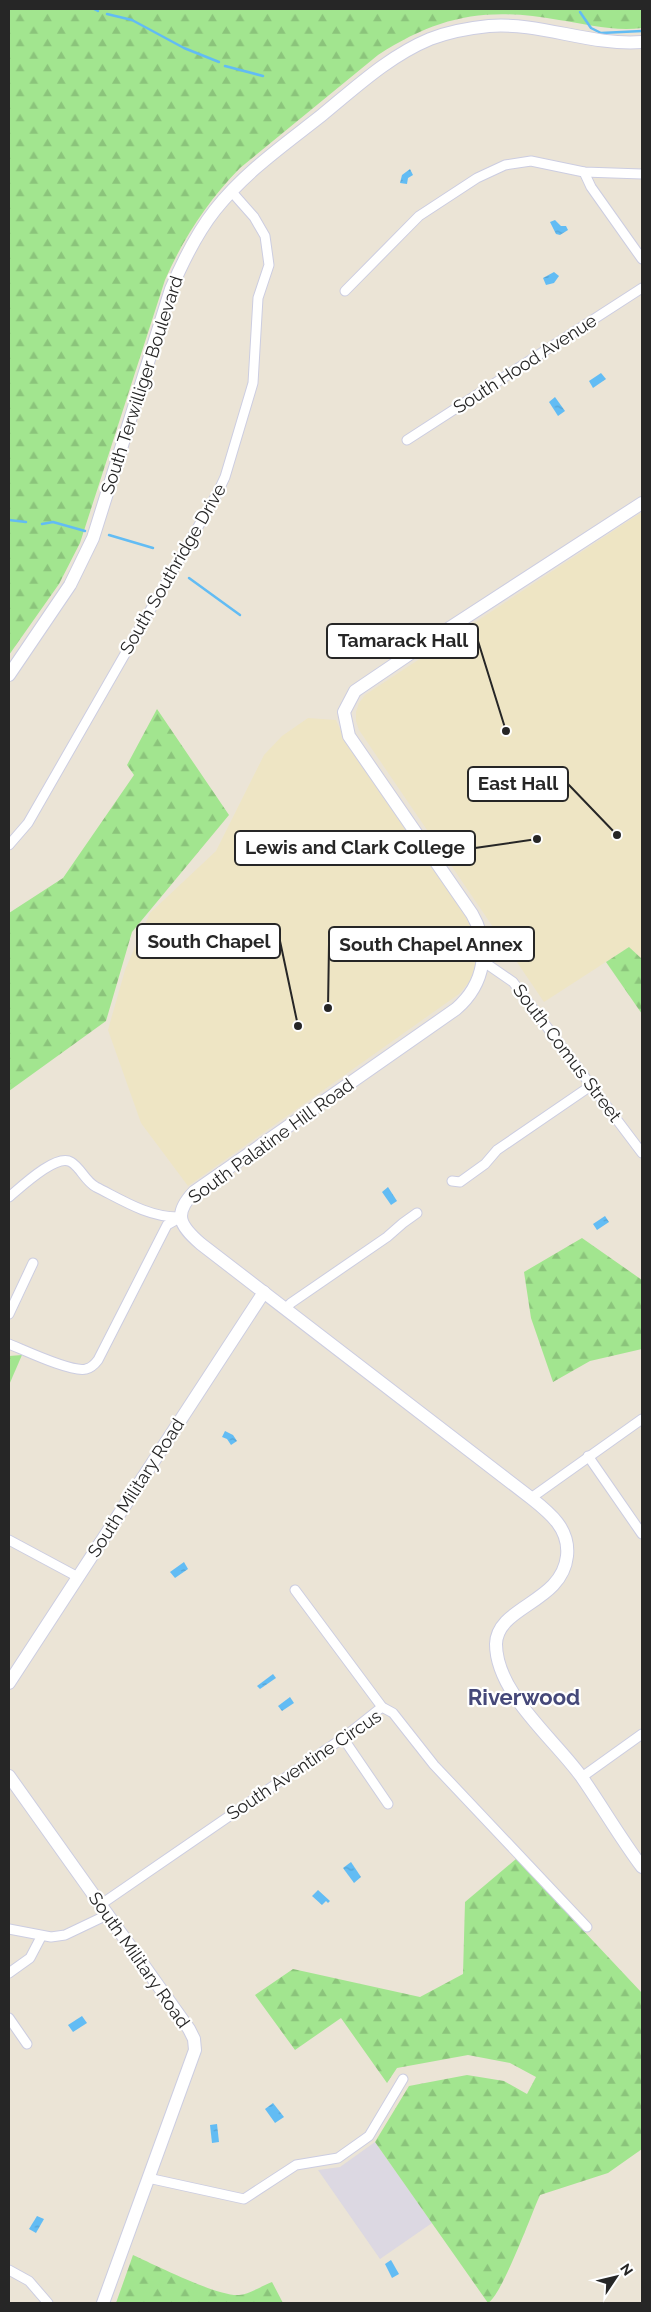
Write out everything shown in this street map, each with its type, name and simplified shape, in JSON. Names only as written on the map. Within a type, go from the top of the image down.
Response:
[{"type":"street","name":"South Terwilliger Boulevard","points":[[9,676],[70,585],[93,538],[171,289],[199,232],[244,177],[379,68],[404,52],[430,39],[470,28],[506,25],[600,40],[642,42]]},
{"type":"street","points":[[346,291],[411,223],[430,208],[488,172],[505,165],[532,161],[584,172],[642,174]]},
{"type":"street","points":[[584,172],[592,187],[642,259]]},
{"type":"street","name":"South Southridge Drive","points":[[9,845],[28,823],[225,477],[253,383],[258,298],[266,277],[270,255],[260,226],[231,191]]},
{"type":"street","name":"South Hood Avenue","points":[[407,440],[642,288]]},
{"type":"street","name":"South Palatine Hill Road","points":[[642,503],[355,691],[347,704],[344,718],[349,736],[472,914],[483,942],[484,962],[474,988],[456,1009],[194,1192],[183,1205],[180,1217],[184,1226],[193,1237],[531,1498],[549,1513],[563,1529],[568,1549],[566,1563],[561,1576],[554,1586],[517,1612],[502,1626],[497,1637],[497,1651],[504,1675],[521,1704],[582,1777],[642,1867]]},
{"type":"street","name":"South Comus Street","points":[[484,962],[513,982],[642,1153]]},
{"type":"street","points":[[452,1181],[460,1182],[485,1164],[497,1150],[592,1085]]},
{"type":"street","points":[[9,1197],[35,1175],[53,1164],[67,1160],[73,1163],[88,1182],[104,1192],[152,1214],[165,1217],[180,1217]]},
{"type":"street","points":[[286,1308],[388,1238],[402,1223],[417,1213]]},
{"type":"street","points":[[9,1344],[73,1369],[88,1369],[98,1360],[167,1225],[180,1217]]},
{"type":"street","points":[[9,1314],[33,1264]]},
{"type":"street","name":"South Military Road","points":[[9,1683],[264,1292]]},
{"type":"street","points":[[531,1498],[642,1419]]},
{"type":"street","points":[[588,1456],[642,1534]]},
{"type":"street","points":[[9,1540],[78,1577]]},
{"type":"street","points":[[295,1590],[382,1707]]},
{"type":"street","name":"South Aventine Circus","points":[[9,1930],[40,1937],[65,1934],[103,1910],[342,1738],[382,1707],[393,1713],[434,1765],[587,1927]]},
{"type":"street","points":[[582,1777],[642,1734]]},
{"type":"street","points":[[342,1738],[388,1804]]},
{"type":"street","name":"South Military Road","points":[[9,1776],[189,2029],[195,2044],[195,2050],[103,2303]]},
{"type":"street","points":[[9,1973],[30,1958],[40,1937]]},
{"type":"street","points":[[9,2018],[27,2044]]},
{"type":"street","points":[[148,2178],[244,2199],[296,2165],[338,2158],[369,2136],[403,2079]]},
{"type":"street","points":[[9,2270],[29,2281],[48,2303]]},
{"type":"shaded area","points":[[642,512],[642,959],[629,947],[544,1002],[359,730],[356,712],[359,703],[365,695]]},
{"type":"shaded area","points":[[308,718],[336,720],[346,742],[470,920],[476,934],[477,965],[469,982],[459,994],[188,1186],[141,1123],[108,1030],[125,970],[150,913],[216,851],[264,755],[282,736]]},
{"type":"shaded area","points":[[375,2142],[432,2223],[380,2259],[318,2170],[340,2167]]},
{"type":"green space","points":[[9,9],[642,9],[642,28],[611,28],[509,14],[486,15],[444,23],[401,41],[378,55],[240,168],[197,221],[172,264],[165,280],[80,543],[59,584],[9,655]]},
{"type":"green space","points":[[157,709],[229,815],[132,932],[106,1021],[9,1091],[9,913],[63,878],[134,775],[127,765]]},
{"type":"green space","points":[[629,947],[642,959],[642,1014],[606,962]]},
{"type":"green space","points":[[582,1238],[642,1280],[642,1349],[590,1361],[553,1382],[531,1318],[524,1272]]},
{"type":"green space","points":[[22,1355],[9,1385],[9,1356]]},
{"type":"green space","points":[[516,1859],[642,1993],[642,2149],[608,2173],[540,2195],[501,2286],[488,2303],[375,2142],[409,2086],[467,2075],[504,2081],[527,2094],[536,2077],[510,2063],[468,2055],[397,2068],[387,2083],[341,2018],[295,2050],[255,1995],[293,1969],[420,1997],[463,1974],[465,1902]]},
{"type":"green space","points":[[133,2255],[202,2286],[229,2294],[239,2295],[251,2292],[272,2282],[283,2303],[116,2303]]},
{"type":"water","points":[[410,169],[413,175],[408,178],[407,184],[400,183],[402,175]]},
{"type":"water","points":[[555,220],[561,226],[566,226],[568,230],[560,235],[556,234],[550,222]]},
{"type":"water","points":[[554,272],[559,276],[554,283],[546,285],[543,278]]},
{"type":"water","points":[[601,373],[606,379],[593,388],[589,381]]},
{"type":"water","points":[[555,397],[565,411],[558,416],[549,402]]},
{"type":"water","points":[[388,1187],[397,1201],[391,1205],[382,1192]]},
{"type":"water","points":[[605,1216],[609,1222],[597,1230],[593,1224]]},
{"type":"water","points":[[225,1431],[233,1435],[237,1441],[231,1445],[227,1439],[222,1437]]},
{"type":"water","points":[[184,1562],[188,1569],[175,1578],[170,1572]]},
{"type":"water","points":[[273,1674],[276,1678],[260,1689],[257,1686]]},
{"type":"water","points":[[290,1697],[294,1703],[282,1711],[278,1706]]},
{"type":"water","points":[[351,1862],[361,1877],[354,1883],[343,1868]]},
{"type":"water","points":[[318,1890],[330,1901],[328,1903],[326,1901],[322,1905],[312,1896]]},
{"type":"water","points":[[82,2016],[87,2023],[73,2032],[68,2025]]},
{"type":"water","points":[[273,2103],[284,2117],[275,2123],[265,2109]]},
{"type":"water","points":[[217,2124],[219,2142],[212,2143],[210,2125]]},
{"type":"water","points":[[37,2216],[44,2219],[36,2233],[29,2229]]},
{"type":"water","points":[[391,2260],[399,2274],[392,2278],[385,2264]]},
{"type":"waterway","points":[[94,9],[98,11]]},
{"type":"waterway","points":[[580,12],[591,28],[601,33],[642,31]]},
{"type":"waterway","points":[[107,14],[132,20],[184,48],[219,62]]},
{"type":"waterway","points":[[225,66],[263,76]]},
{"type":"waterway","points":[[9,520],[26,522]]},
{"type":"waterway","points":[[42,524],[53,522],[85,531]]},
{"type":"waterway","points":[[109,535],[153,548]]},
{"type":"waterway","points":[[189,578],[240,615]]},
{"type":"place","name":"Tamarack Hall","points":[[506,731]]},
{"type":"place","name":"East Hall","points":[[617,835]]},
{"type":"place","name":"Lewis and Clark College","points":[[537,839]]},
{"type":"place","name":"South Chapel Annex","points":[[328,1008]]},
{"type":"place","name":"South Chapel","points":[[298,1026]]},
{"type":"district","name":"Riverwood","points":[[524,1697]]}]
